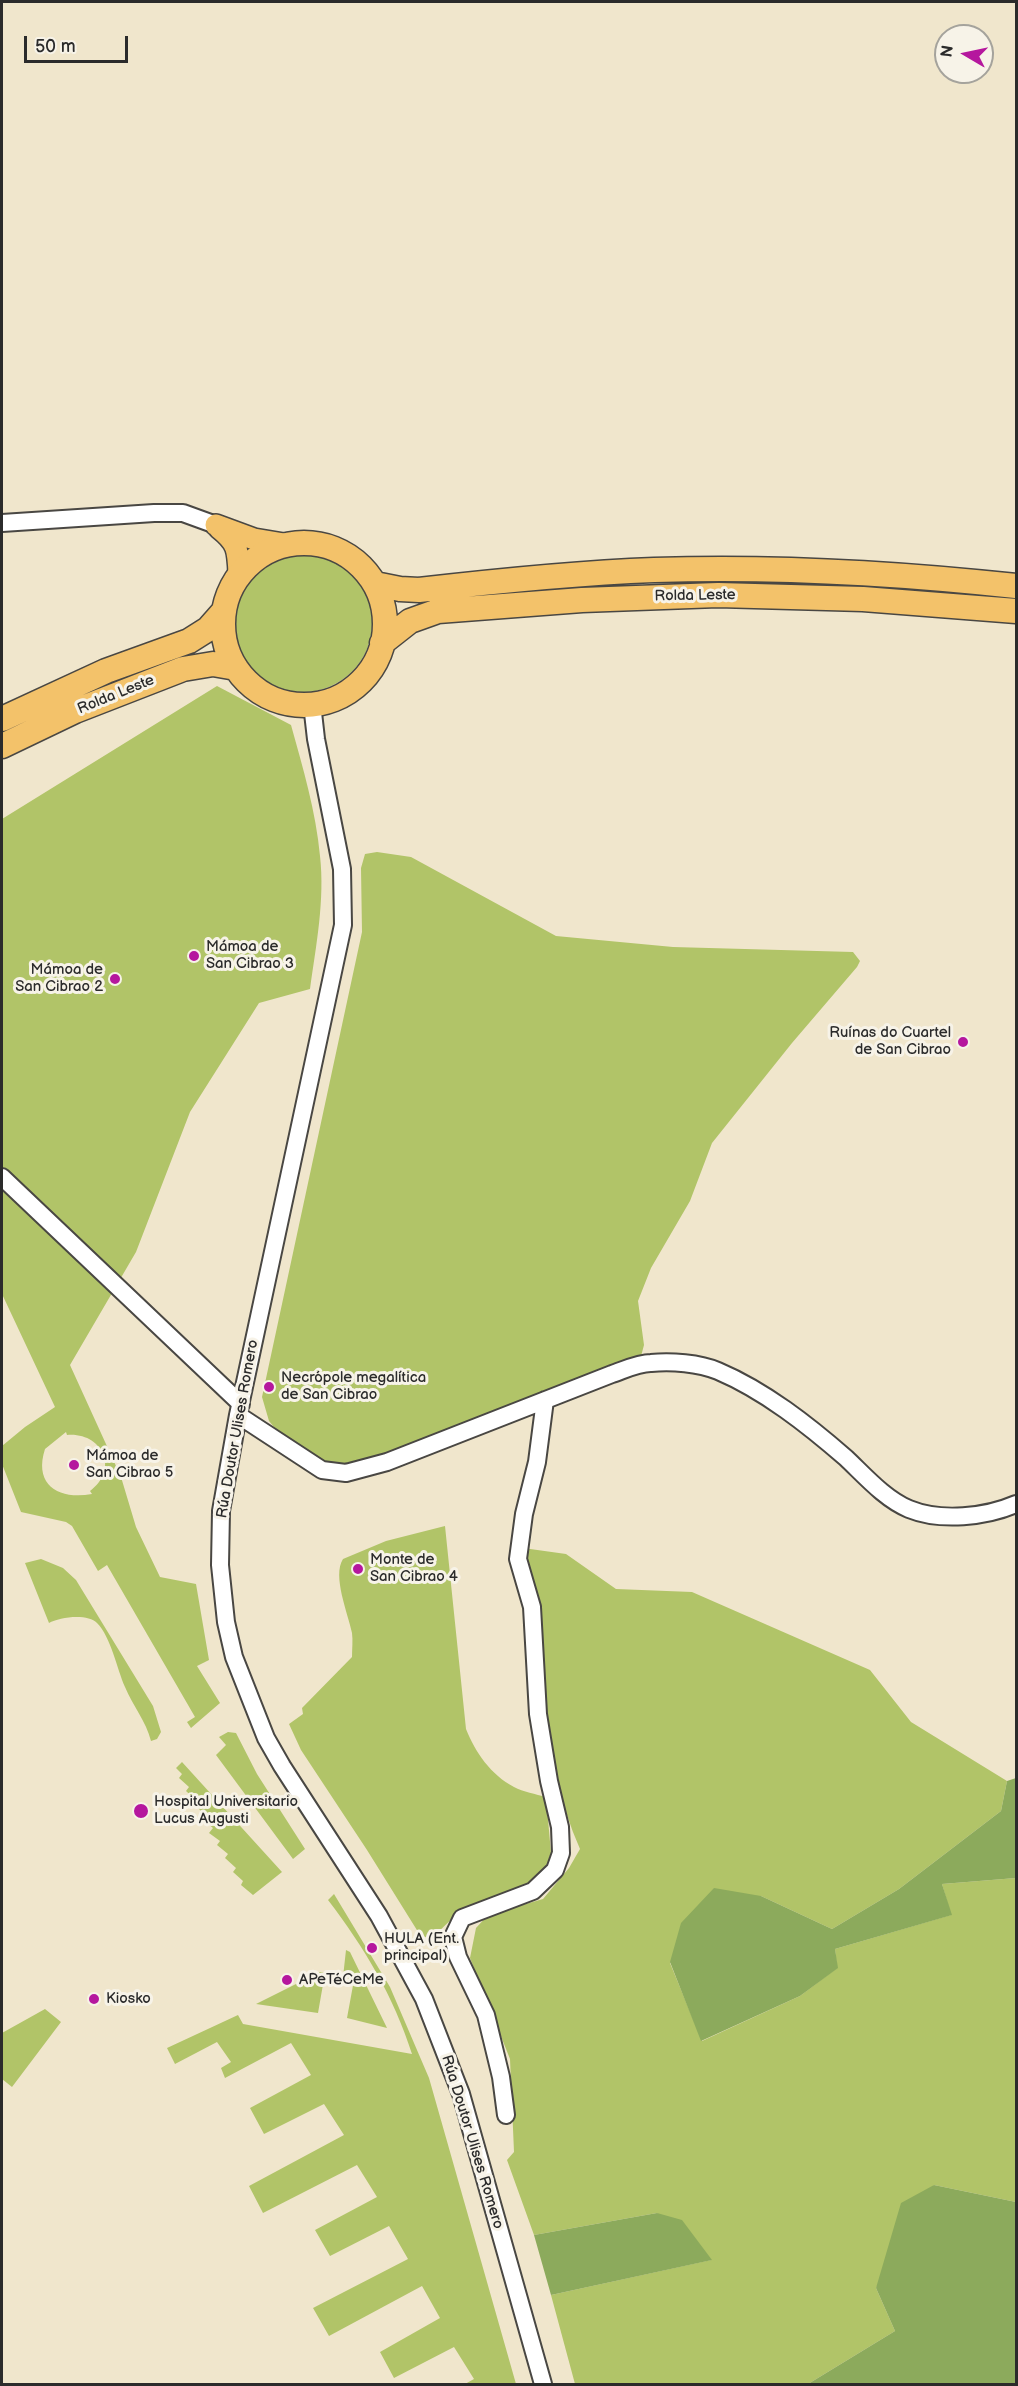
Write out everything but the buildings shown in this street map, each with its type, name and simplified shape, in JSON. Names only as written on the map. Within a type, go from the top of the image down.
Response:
[{"type":"highway","name":"Rolda Leste","points":[[310,542],[336,549],[358,563],[375,584],[382,603],[385,623],[376,661],[364,678],[349,691],[332,700],[312,704],[290,704],[269,697],[250,685],[236,668],[225,641],[224,612],[229,592],[239,574],[259,556],[284,544],[310,542]]},
{"type":"highway","name":"Rolda Leste","points":[[375,584],[419,590],[577,574],[712,570],[844,572],[1017,586]]},
{"type":"highway","name":"Rolda Leste","points":[[382,643],[410,621],[438,611],[654,597],[718,595],[863,599],[1017,611]]},
{"type":"highway","name":"Rolda Leste","points":[[2,719],[106,671],[189,641],[208,629],[224,612]]},
{"type":"highway","name":"Rolda Leste","points":[[2,746],[75,711],[183,669],[213,664],[236,668]]},
{"type":"main road","points":[[216,525],[254,539],[284,544]]},
{"type":"main road","points":[[216,525],[232,538],[238,551],[239,574]]},
{"type":"street","points":[[2,523],[183,513],[216,525]]},
{"type":"street","name":"Rúa Doutor Ulises Romero","points":[[312,704],[316,740],[342,869],[343,926],[239,1410],[220,1511],[220,1565],[226,1622],[234,1657],[266,1738],[379,1916],[424,1999],[461,2094],[543,2385]]},
{"type":"street","points":[[2,1177],[239,1410],[322,1470],[346,1473],[387,1462],[612,1374],[649,1362],[684,1364],[717,1370],[762,1395],[818,1434],[886,1495],[909,1509],[944,1517],[975,1515],[1017,1504]]},
{"type":"street","points":[[506,2115],[501,2077],[486,2015],[458,1957],[453,1937],[462,1918],[533,1891],[555,1870],[561,1853],[560,1827],[549,1781],[538,1714],[532,1607],[518,1559],[524,1514],[537,1462],[545,1400]]},
{"type":"green space","points":[[303,554],[330,559],[342,565],[352,574],[361,584],[367,596],[372,623],[367,650],[361,662],[352,672],[342,681],[330,687],[303,692],[276,687],[264,681],[254,672],[245,662],[239,650],[234,623],[239,596],[245,584],[254,574],[264,565],[276,559]]},
{"type":"green space","points":[[217,686],[291,725],[312,807],[320,856],[321,889],[310,989],[259,1003],[190,1112],[136,1252],[70,1365],[121,1477],[136,1527],[160,1577],[196,1584],[209,1660],[197,1666],[220,1703],[191,1728],[187,1722],[195,1717],[107,1565],[98,1571],[72,1526],[66,1522],[21,1512],[2,1464],[2,1446],[55,1407],[2,1294],[2,819]],"holes":[[[66,1432],[67,1435],[90,1439],[103,1454],[104,1473],[90,1491],[92,1494],[69,1495],[52,1488],[46,1481],[42,1462],[45,1449]]]},
{"type":"green space","points":[[377,852],[411,857],[556,936],[673,947],[853,952],[860,961],[712,1143],[690,1201],[651,1268],[638,1301],[644,1345],[640,1360],[369,1460],[343,1466],[320,1461],[284,1439],[269,1421],[262,1397],[362,932],[361,868],[365,854]]},
{"type":"green space","points":[[445,1526],[466,1729],[479,1754],[498,1776],[518,1789],[546,1797],[551,1853],[546,1867],[531,1884],[460,1911],[433,1937],[428,1938],[420,1935],[301,1750],[289,1724],[303,1714],[302,1708],[352,1657],[352,1633],[339,1575],[343,1559],[386,1541]]},
{"type":"green space","points":[[523,1548],[566,1554],[616,1589],[692,1592],[870,1670],[911,1722],[1007,1781],[1001,1811],[899,1889],[832,1929],[761,1896],[670,1963],[702,2041],[800,1996],[837,1968],[835,1949],[951,1915],[942,1884],[1016,1878],[1016,2202],[934,2185],[876,2288],[895,2331],[808,2384],[575,2384],[551,2295],[711,2260],[657,2213],[534,2235],[507,2160],[514,2152],[510,2059],[470,1958],[476,1928],[488,1915],[543,1899],[569,1868],[580,1849],[556,1777],[548,1739],[536,1663]]},
{"type":"green space","points":[[41,1559],[63,1568],[76,1580],[153,1706],[161,1732],[157,1739],[151,1741],[125,1687],[106,1636],[97,1623],[87,1618],[73,1617],[49,1623],[25,1563]]},
{"type":"green space","points":[[228,1732],[236,1733],[257,1774],[305,1849],[293,1859],[216,1755],[226,1745],[219,1737]]},
{"type":"green space","points":[[182,1762],[282,1872],[253,1895],[241,1885],[243,1881],[233,1872],[236,1868],[225,1858],[228,1854],[217,1845],[220,1841],[209,1833],[213,1828],[201,1818],[204,1815],[195,1804],[197,1801],[186,1791],[189,1787],[179,1778],[182,1774],[176,1768]]},
{"type":"green space","points":[[1016,1778],[1016,1878],[942,1884],[952,1915],[835,1949],[838,1968],[800,1996],[701,2041],[670,1962],[681,1923],[714,1888],[761,1896],[832,1929],[899,1889],[1001,1811],[1007,1781]]},
{"type":"green space","points":[[334,1894],[390,1987],[429,2078],[516,2384],[465,2384],[474,2379],[454,2347],[394,2378],[380,2352],[440,2318],[422,2286],[329,2336],[313,2308],[408,2259],[389,2226],[330,2256],[315,2230],[377,2197],[357,2165],[263,2213],[249,2186],[344,2135],[324,2104],[264,2134],[250,2108],[311,2075],[291,2043],[225,2078],[221,2068],[231,2062],[217,2042],[175,2064],[167,2048],[238,2015],[243,2024],[412,2054],[396,2012],[377,1973],[328,1900]]},
{"type":"green space","points":[[346,1950],[350,1952],[387,2028],[347,2018],[354,1980],[343,1977]]},
{"type":"green space","points":[[320,1972],[325,1973],[318,2013],[256,2004]]},
{"type":"green space","points":[[45,2009],[61,2022],[12,2087],[2,2079],[2,2033]]},
{"type":"green space","points":[[934,2185],[1016,2202],[1016,2384],[808,2384],[895,2331],[876,2288],[901,2203]]},
{"type":"green space","points":[[657,2213],[682,2220],[712,2260],[551,2295],[534,2235]]},
{"type":"place","name":"Mámoa de San Cibrao 3","points":[[194,956]]},
{"type":"place","name":"Mámoa de San Cibrao 2","points":[[115,979]]},
{"type":"place","name":"Ruínas do Cuartel de San Cibrao","points":[[963,1042]]},
{"type":"place","name":"Necrópole megalítica de San Cibrao","points":[[269,1387]]},
{"type":"place","name":"Mámoa de San Cibrao 5","points":[[74,1465]]},
{"type":"place","name":"Monte de San Cibrao 4","points":[[358,1569]]},
{"type":"place","name":"Hospital Universitario Lucus Augusti","points":[[141,1811]]},
{"type":"place","name":"HULA (Ent. principal)","points":[[372,1948]]},
{"type":"place","name":"APeTéCeMe","points":[[287,1980]]},
{"type":"place","name":"Kiosko","points":[[94,1999]]}]
